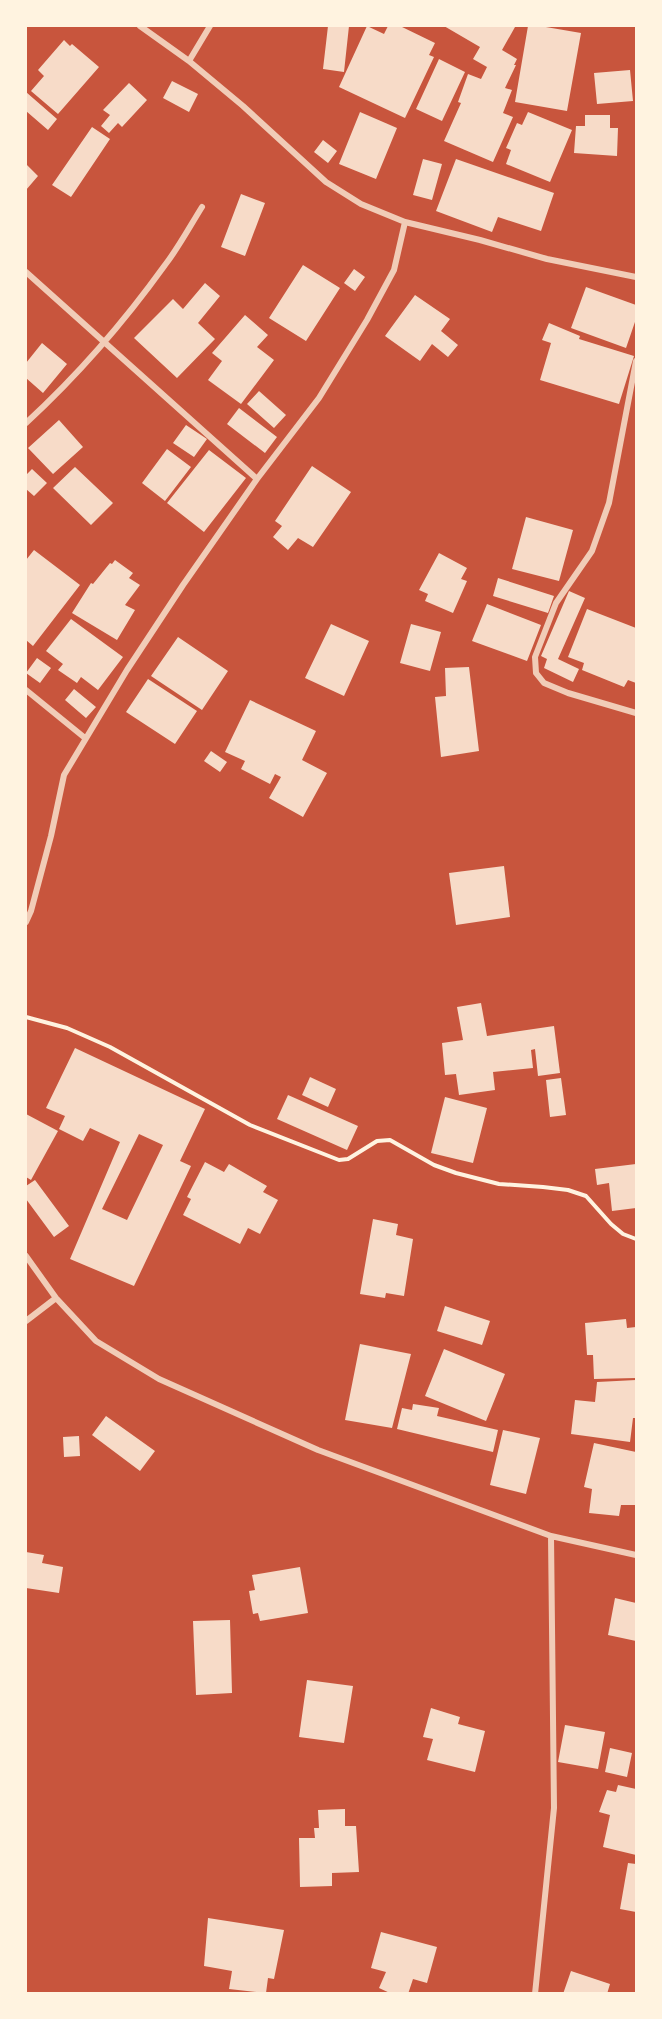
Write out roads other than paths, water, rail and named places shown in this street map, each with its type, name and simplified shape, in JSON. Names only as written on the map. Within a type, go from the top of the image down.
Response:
[{"type":"street","points":[[140,26],[189,61],[243,106],[326,182],[362,204],[405,222],[547,259],[636,277]]},
{"type":"street","points":[[189,61],[210,26]]},
{"type":"street","points":[[26,423],[59,392],[104,343],[166,264],[202,207]]},
{"type":"street","points":[[26,922],[51,836],[64,775],[85,738],[183,585],[257,479],[319,398],[367,320],[394,270],[405,222]]},
{"type":"street","points":[[26,272],[257,479]]},
{"type":"street","points":[[636,361],[609,503],[591,551],[556,603],[535,657],[536,672],[544,683],[568,693],[636,713]]},
{"type":"street","points":[[26,690],[85,738]]},
{"type":"street","points":[[26,1256],[56,1298],[96,1341],[159,1379],[318,1450],[551,1536],[636,1555]]},
{"type":"street","points":[[26,1321],[56,1298]]},
{"type":"street","points":[[535,1994],[554,1808],[551,1536]]}]
